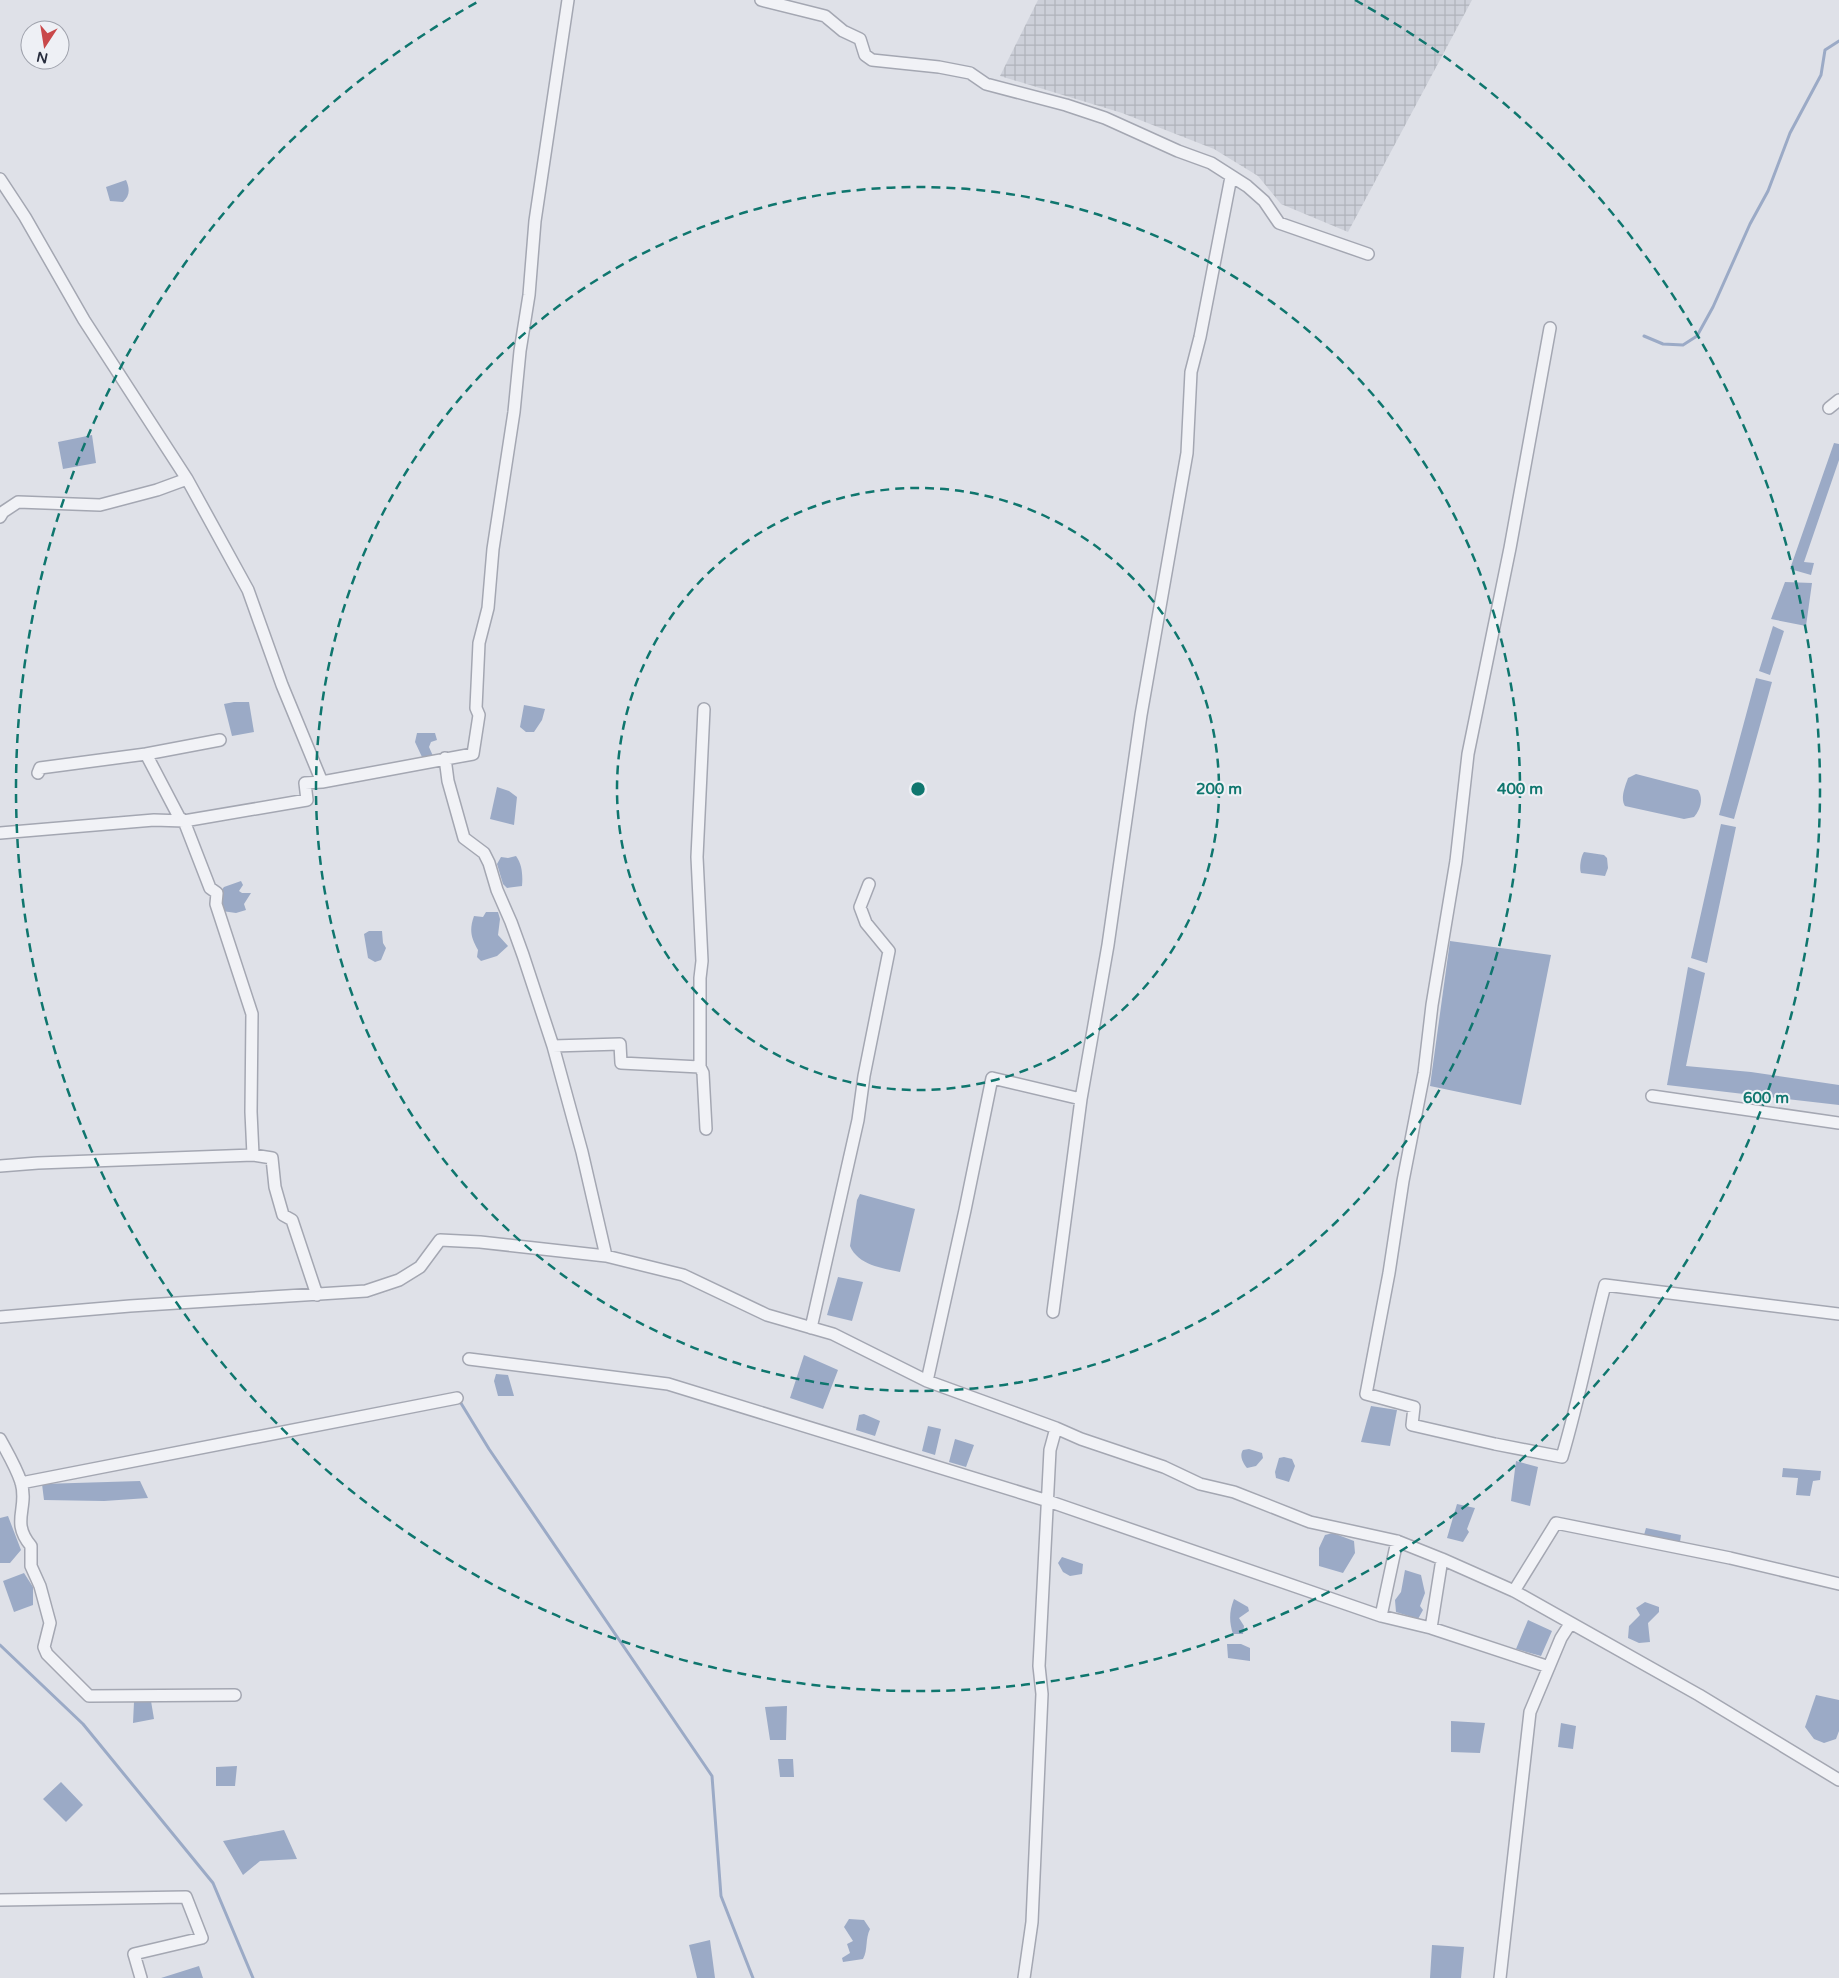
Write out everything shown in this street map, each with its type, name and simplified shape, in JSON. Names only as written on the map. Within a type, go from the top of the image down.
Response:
[{"type":"street","points":[[0,833],[154,820],[184,821],[306,800],[305,783],[322,782],[473,754],[479,715],[476,708],[479,643],[488,608],[493,549],[513,421],[520,351],[529,295],[535,221],[568,0]]},
{"type":"street","points":[[760,0],[824,16],[843,31],[860,39],[865,55],[872,60],[939,67],[970,73],[986,84],[1066,105],[1105,118],[1178,151],[1211,163],[1247,186],[1264,201],[1279,223],[1368,254]]},
{"type":"street","points":[[1053,1312],[1081,1099],[1110,935],[1141,715],[1187,453],[1191,372],[1200,337],[1232,177]]},
{"type":"street","points":[[0,179],[26,218],[84,320],[187,478],[248,590],[282,684],[322,782]]},
{"type":"street","points":[[1550,328],[1510,548],[1468,754],[1456,861],[1432,1005],[1424,1073],[1366,1394],[1414,1407],[1412,1425],[1562,1457],[1574,1415],[1605,1284],[1839,1314]]},
{"type":"street","points":[[1829,408],[1839,400]]},
{"type":"street","points":[[0,517],[2,512],[18,502],[100,505],[157,490],[187,478]]},
{"type":"street","points":[[704,709],[697,857],[702,961],[700,978],[700,1068],[703,1073],[706,1129]]},
{"type":"street","points":[[38,773],[40,768],[146,754],[220,740]]},
{"type":"street","points":[[146,754],[179,817],[184,821],[210,888],[217,893],[216,904],[252,1014],[251,1112],[253,1155]]},
{"type":"street","points":[[445,758],[448,781],[464,838],[484,854],[489,863],[497,890],[520,947],[553,1046],[582,1152],[606,1256]]},
{"type":"street","points":[[812,1328],[856,1127],[889,951],[866,923],[860,907],[869,884]]},
{"type":"street","points":[[553,1046],[620,1044],[622,1063],[700,1068]]},
{"type":"street","points":[[927,1381],[992,1078],[1081,1099]]},
{"type":"street","points":[[1652,1096],[1839,1123]]},
{"type":"street","points":[[0,1166],[253,1155],[272,1158],[278,1202],[283,1215],[292,1220],[317,1295]]},
{"type":"street","points":[[0,1317],[130,1306],[366,1291],[400,1280],[420,1267],[440,1240],[480,1242],[606,1256],[683,1275],[767,1316],[833,1334],[927,1381],[1081,1439],[1164,1467],[1200,1484],[1234,1492],[1310,1522],[1397,1541],[1442,1559],[1514,1591],[1699,1695],[1839,1780]]},
{"type":"street","points":[[469,1359],[668,1384],[1048,1501],[1381,1616],[1431,1628],[1549,1667]]},
{"type":"street","points":[[21,1483],[457,1398]]},
{"type":"street","points":[[1024,1978],[1032,1922],[1042,1694],[1039,1666],[1050,1450],[1056,1428]]},
{"type":"street","points":[[0,1439],[21,1483],[23,1513],[20,1519],[22,1535],[31,1546],[30,1566],[40,1586],[50,1623],[44,1647],[47,1654],[89,1696],[235,1695]]},
{"type":"street","points":[[1514,1591],[1556,1523],[1730,1558],[1839,1584]]},
{"type":"street","points":[[1381,1616],[1397,1541]]},
{"type":"street","points":[[1431,1628],[1442,1559]]},
{"type":"street","points":[[1500,1978],[1530,1712],[1561,1638],[1570,1624]]},
{"type":"street","points":[[0,1900],[186,1897],[202,1938],[134,1954],[141,1978]]},
{"type":"shaded area","points":[[1038,0],[1472,0],[1348,232],[1281,204],[1258,176],[1214,149],[1122,113],[1000,76]]},
{"type":"water","points":[[126,180],[129,192],[125,200],[123,202],[110,201],[106,187]]},
{"type":"water","points":[[92,435],[96,463],[63,469],[58,442]]},
{"type":"water","points":[[1834,443],[1839,444],[1839,460],[1804,562],[1814,563],[1811,575],[1790,569]]},
{"type":"water","points":[[1785,582],[1812,583],[1806,626],[1771,619]]},
{"type":"water","points":[[1773,626],[1784,631],[1770,675],[1759,671]]},
{"type":"water","points":[[1756,678],[1772,682],[1734,819],[1719,815]]},
{"type":"water","points":[[249,702],[254,732],[232,736],[224,704]]},
{"type":"water","points":[[524,705],[545,709],[542,720],[534,732],[526,732],[520,727]]},
{"type":"water","points":[[417,733],[435,733],[437,740],[431,742],[429,747],[433,756],[422,757],[415,742]]},
{"type":"water","points":[[1636,774],[1698,790],[1701,801],[1694,817],[1684,819],[1625,806],[1623,796],[1628,778]]},
{"type":"water","points":[[497,787],[509,791],[517,797],[514,825],[490,819]]},
{"type":"water","points":[[1721,824],[1736,827],[1707,963],[1691,958]]},
{"type":"water","points":[[1584,852],[1604,855],[1607,858],[1608,868],[1605,876],[1581,873],[1580,868]]},
{"type":"water","points":[[516,856],[522,870],[522,886],[507,888],[503,884],[497,864],[501,857]]},
{"type":"water","points":[[241,881],[243,885],[239,891],[251,893],[244,904],[246,910],[236,913],[222,911],[220,892],[224,887]]},
{"type":"water","points":[[486,912],[498,912],[500,919],[498,935],[508,946],[497,956],[481,961],[477,957],[478,950],[472,938],[471,930],[474,916],[483,917]]},
{"type":"water","points":[[369,931],[382,931],[383,943],[386,948],[381,960],[375,962],[368,958],[364,934]]},
{"type":"water","points":[[1450,941],[1551,955],[1521,1105],[1430,1086]]},
{"type":"water","points":[[1688,967],[1705,973],[1686,1066],[1751,1072],[1839,1085],[1839,1105],[1667,1085]]},
{"type":"water","points":[[860,1194],[915,1209],[900,1272],[865,1262],[859,1258],[850,1246],[857,1200]]},
{"type":"water","points":[[838,1277],[863,1282],[852,1321],[827,1315]]},
{"type":"water","points":[[804,1355],[838,1370],[823,1409],[790,1398]]},
{"type":"water","points":[[496,1374],[508,1375],[514,1396],[498,1396],[494,1381]]},
{"type":"water","points":[[1371,1406],[1397,1410],[1390,1446],[1361,1442]]},
{"type":"water","points":[[864,1414],[880,1421],[875,1436],[856,1430],[859,1415]]},
{"type":"water","points":[[928,1426],[941,1429],[935,1455],[922,1451]]},
{"type":"water","points":[[955,1439],[974,1445],[966,1467],[949,1462]]},
{"type":"water","points":[[1249,1449],[1262,1453],[1263,1458],[1256,1466],[1247,1468],[1241,1455],[1243,1450]]},
{"type":"water","points":[[1279,1458],[1292,1459],[1295,1466],[1289,1482],[1276,1478],[1275,1472]]},
{"type":"water","points":[[1516,1461],[1538,1467],[1530,1506],[1511,1501]]},
{"type":"water","points":[[1783,1468],[1821,1471],[1820,1480],[1813,1481],[1810,1496],[1796,1495],[1798,1478],[1782,1477]]},
{"type":"water","points":[[140,1481],[148,1498],[104,1501],[44,1500],[42,1484]]},
{"type":"water","points":[[1457,1504],[1475,1508],[1467,1529],[1469,1532],[1463,1542],[1447,1538]]},
{"type":"water","points":[[8,1516],[21,1550],[10,1563],[0,1563],[0,1518]]},
{"type":"water","points":[[1646,1528],[1681,1535],[1680,1542],[1644,1535]]},
{"type":"water","points":[[1333,1533],[1354,1541],[1355,1553],[1343,1573],[1319,1566],[1319,1548],[1325,1535]]},
{"type":"water","points":[[1062,1557],[1083,1564],[1082,1574],[1070,1576],[1063,1572],[1058,1563]]},
{"type":"water","points":[[1405,1570],[1421,1575],[1425,1593],[1420,1606],[1423,1610],[1418,1619],[1396,1612],[1395,1600],[1401,1592]]},
{"type":"water","points":[[24,1573],[33,1587],[33,1605],[14,1612],[3,1581]]},
{"type":"water","points":[[1234,1599],[1248,1607],[1249,1611],[1239,1618],[1244,1626],[1243,1634],[1233,1634],[1230,1612]]},
{"type":"water","points":[[1645,1602],[1659,1607],[1659,1612],[1648,1623],[1650,1642],[1639,1643],[1628,1638],[1629,1626],[1640,1615],[1636,1608]]},
{"type":"water","points":[[1528,1620],[1552,1631],[1541,1656],[1516,1649]]},
{"type":"water","points":[[1227,1644],[1241,1644],[1250,1648],[1250,1661],[1228,1658]]},
{"type":"water","points":[[1816,1695],[1839,1700],[1839,1731],[1836,1739],[1824,1743],[1814,1739],[1805,1727]]},
{"type":"water","points":[[151,1701],[154,1719],[133,1723],[134,1702]]},
{"type":"water","points":[[787,1706],[786,1740],[770,1740],[765,1707]]},
{"type":"water","points":[[1451,1721],[1485,1723],[1480,1753],[1451,1752]]},
{"type":"water","points":[[1561,1723],[1576,1726],[1573,1749],[1558,1747]]},
{"type":"water","points":[[778,1759],[793,1759],[794,1777],[780,1777]]},
{"type":"water","points":[[237,1766],[235,1786],[216,1786],[216,1767]]},
{"type":"water","points":[[61,1782],[83,1805],[66,1822],[43,1799]]},
{"type":"water","points":[[284,1830],[297,1859],[260,1861],[243,1875],[223,1841]]},
{"type":"water","points":[[849,1919],[864,1920],[870,1929],[863,1959],[843,1962],[842,1958],[850,1953],[847,1944],[853,1941],[844,1927]]},
{"type":"water","points":[[710,1940],[715,1978],[697,1978],[689,1945]]},
{"type":"water","points":[[1432,1945],[1464,1947],[1461,1978],[1430,1978]]},
{"type":"water","points":[[199,1966],[203,1978],[161,1978]]},
{"type":"waterway","points":[[1644,336],[1663,344],[1683,345],[1697,336],[1713,307],[1750,224],[1768,191],[1790,133],[1821,75],[1825,50],[1839,41]]},
{"type":"waterway","points":[[459,1400],[489,1449],[712,1776],[721,1896],[753,1978]]},
{"type":"waterway","points":[[0,1645],[83,1724],[213,1883],[253,1978]]}]
